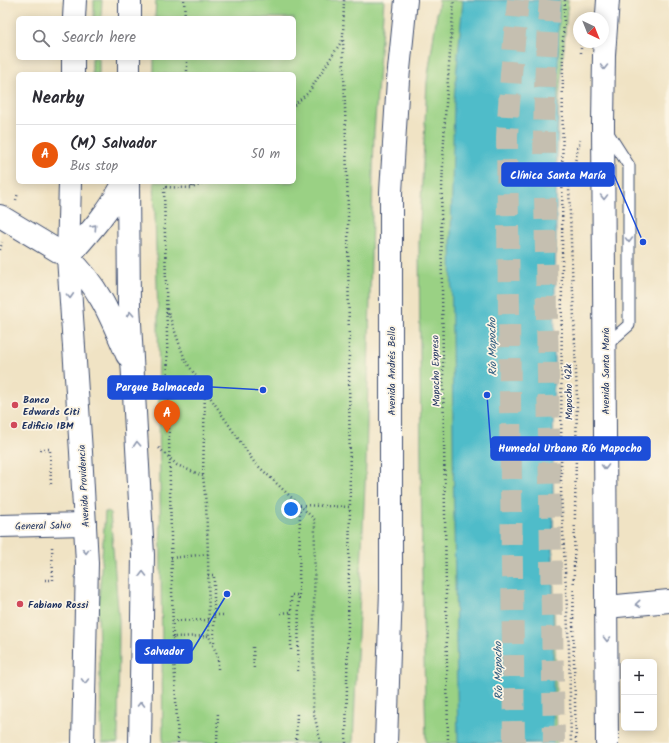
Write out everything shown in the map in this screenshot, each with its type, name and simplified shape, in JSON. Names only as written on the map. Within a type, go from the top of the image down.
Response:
[{"type":"main road","points":[[74,16],[75,0]]},
{"type":"main road","points":[[130,0],[130,16]]},
{"type":"main road","name":"Avenida Andrés Bello","points":[[386,743],[391,582],[391,192],[398,80],[406,0]]},
{"type":"main road","name":"Avenida Santa María","points":[[607,743],[603,124],[604,55],[608,0]]},
{"type":"main road","points":[[73,60],[73,72]]},
{"type":"main road","points":[[129,60],[129,72]]},
{"type":"main road","name":"Avenida Providencia","points":[[70,184],[68,257],[87,563],[83,743]]},
{"type":"main road","points":[[68,257],[103,217],[123,184]]},
{"type":"main road","points":[[128,184],[129,305],[143,555],[140,743]]},
{"type":"main road","points":[[0,216],[68,257],[87,276],[105,305],[132,369]]},
{"type":"main road","name":"General Salvo","points":[[0,526],[85,524]]},
{"type":"main road","points":[[606,607],[669,601]]},
{"type":"path","points":[[184,0],[185,16]]},
{"type":"path","points":[[344,0],[343,39],[348,211],[350,506],[346,743]]},
{"type":"path","name":"Mapocho Expreso","points":[[448,743],[441,213],[445,117],[454,0]]},
{"type":"path","points":[[565,0],[562,46],[561,490],[569,649],[571,743]]},
{"type":"path","points":[[296,103],[308,93],[343,39]]},
{"type":"path","points":[[581,48],[581,57]]},
{"type":"path","points":[[187,60],[187,72]]},
{"type":"path","name":"Mapocho 42k","points":[[576,743],[573,622],[577,399],[569,188],[580,142],[580,135]]},
{"type":"path","points":[[178,743],[172,621],[164,187],[192,188],[202,184]]},
{"type":"path","points":[[16,200],[18,193]]},
{"type":"path","points":[[166,305],[185,360],[254,462],[315,520],[313,710],[321,743]]},
{"type":"path","points":[[205,390],[203,476],[206,504],[208,554],[209,636],[218,658],[218,672]]},
{"type":"path","points":[[136,426],[177,465],[203,476]]},
{"type":"path","points":[[40,449],[50,449],[51,486]]},
{"type":"path","points":[[300,505],[350,506]]},
{"type":"path","points":[[298,671],[300,505]]},
{"type":"path","points":[[45,580],[52,580],[52,541]]},
{"type":"path","points":[[171,558],[208,554]]},
{"type":"path","points":[[208,575],[214,575],[214,642],[212,644]]},
{"type":"path","points":[[292,650],[291,595],[299,595]]},
{"type":"path","points":[[281,613],[291,612]]},
{"type":"path","points":[[214,615],[225,615]]},
{"type":"path","points":[[172,621],[209,620]]},
{"type":"path","points":[[292,630],[299,629]]},
{"type":"path","points":[[173,637],[209,636]]},
{"type":"path","points":[[252,647],[254,671]]},
{"type":"path","points":[[216,743],[218,711]]},
{"type":"path","points":[[296,743],[297,711]]},
{"type":"green space","points":[[94,0],[102,0],[101,16],[94,16]]},
{"type":"green space","points":[[156,0],[384,0],[374,133],[366,463],[353,743],[163,743],[158,317],[154,184],[296,184],[296,72],[154,72],[154,60],[296,60],[296,16],[155,16]]},
{"type":"green space","points":[[439,0],[568,0],[559,102],[554,228],[553,548],[557,743],[426,743],[422,570],[419,242],[427,82]]},
{"type":"green space","points":[[92,60],[99,60],[99,72],[92,72]]},
{"type":"green space","points":[[105,512],[110,512],[119,621],[118,743],[102,743],[98,614]]},
{"type":"water","name":"Río Mapocho","points":[[463,0],[559,0],[553,448],[553,743],[458,743],[451,236],[454,100]]},
{"type":"tunnel","points":[[514,743],[507,137],[518,0]]},
{"type":"tunnel","points":[[550,0],[544,134],[554,743]]},
{"type":"place","name":"Clínica Santa María","points":[[643,242]]},
{"type":"place","name":"Parque Balmaceda","points":[[263,390]]},
{"type":"place","name":"Humedal Urbano Río Mapocho","points":[[487,395]]},
{"type":"place","name":"Banco Edwards Citi","points":[[15,405]]},
{"type":"place","name":"Edificio IBM","points":[[14,425]]},
{"type":"place","name":"(M) Salvador","points":[[167,433]]},
{"type":"place","name":"Salvador","points":[[227,594]]},
{"type":"place","name":"Fabiano Rossi","points":[[20,604]]}]
